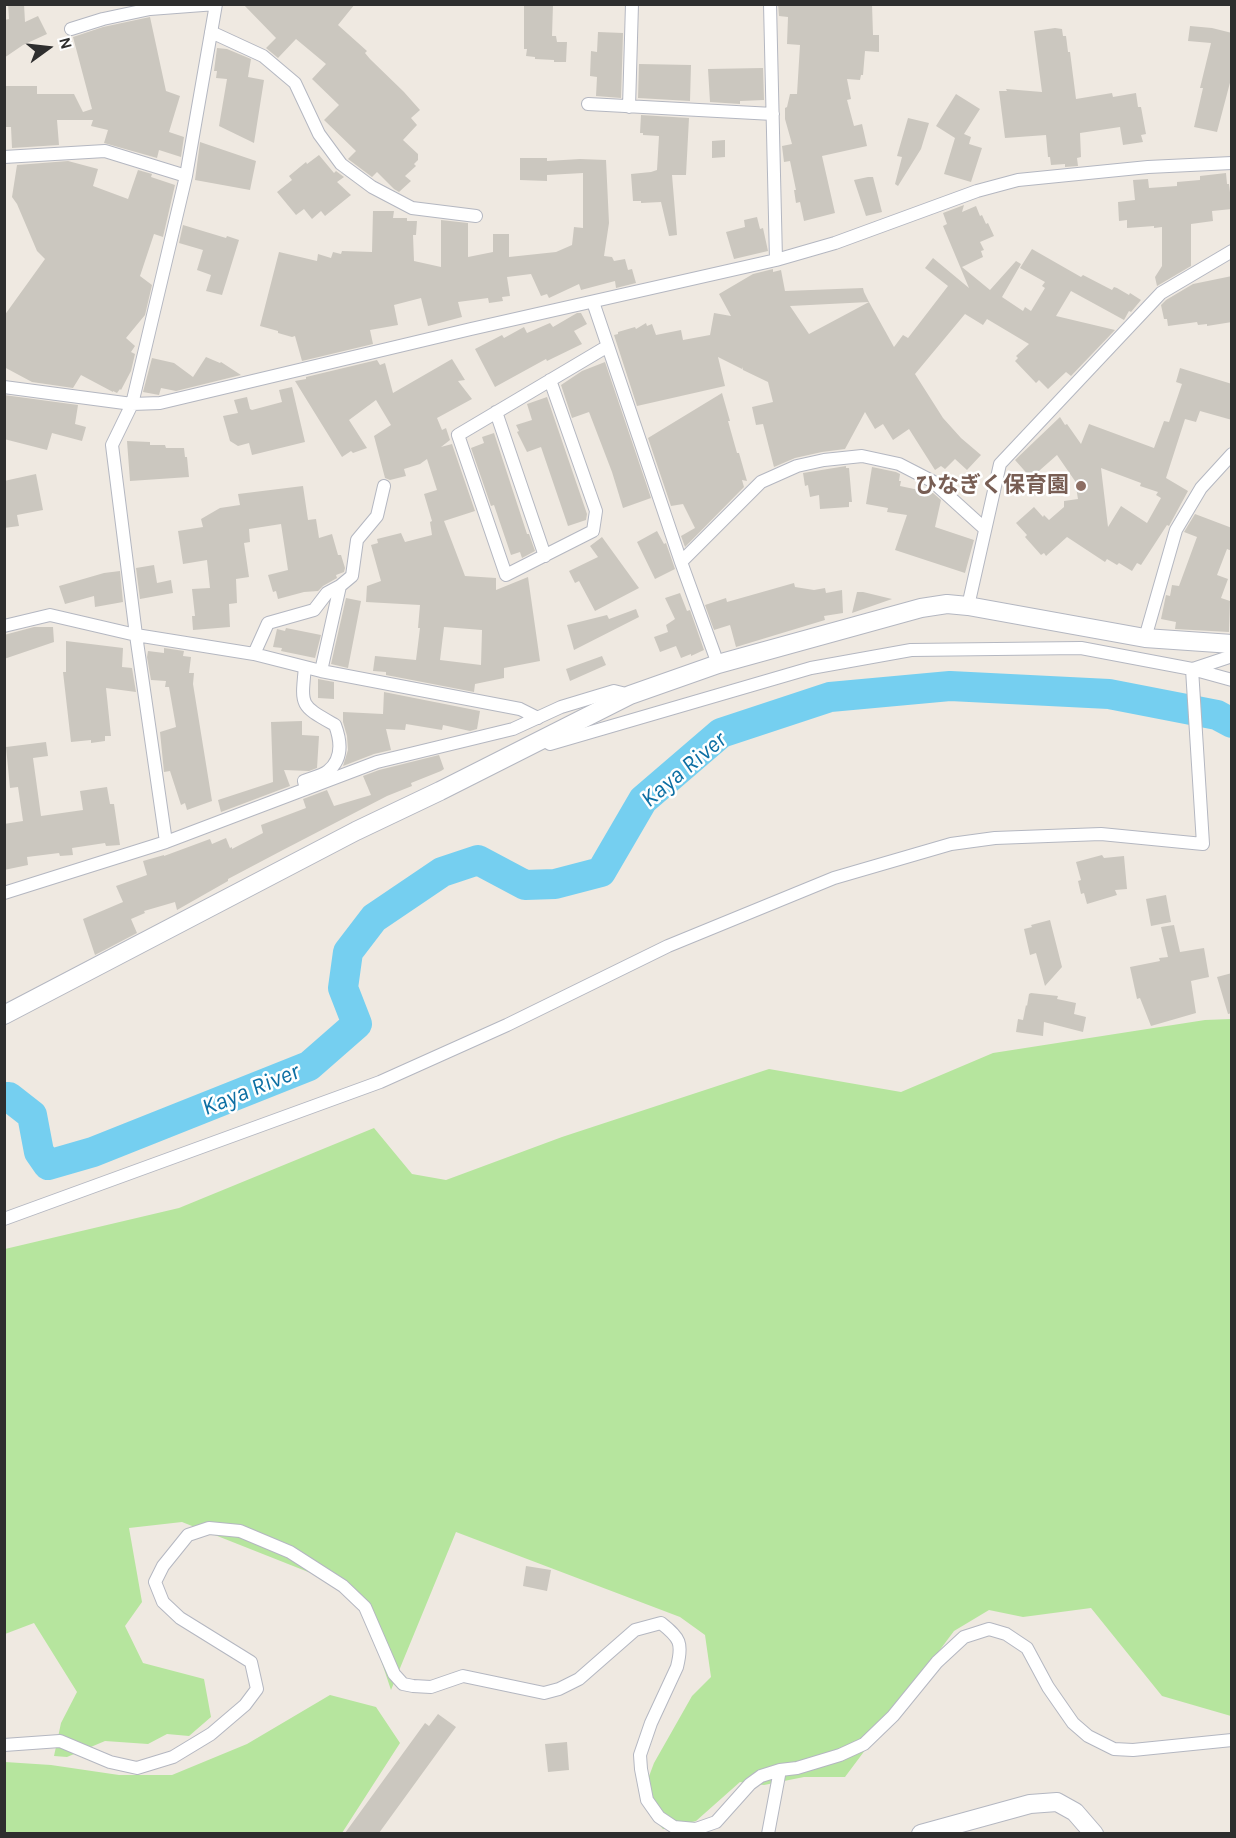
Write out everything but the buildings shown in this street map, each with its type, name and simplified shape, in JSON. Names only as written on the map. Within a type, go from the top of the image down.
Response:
[{"type":"street","points":[[71,29],[103,19],[150,9],[216,4],[186,176],[132,404],[112,445],[136,635],[166,842]]},
{"type":"street","points":[[629,106],[632,4]]},
{"type":"street","points":[[770,4],[776,260]]},
{"type":"street","points":[[211,32],[263,56],[295,83],[319,134],[341,164],[372,188],[412,208],[476,216]]},
{"type":"street","points":[[588,104],[773,114]]},
{"type":"street","points":[[4,157],[105,151],[186,176]]},
{"type":"street","points":[[4,387],[132,404],[160,403],[776,260],[835,243],[977,191],[1018,180],[1148,167],[1232,163]]},
{"type":"street","points":[[968,606],[1000,464],[1161,293],[1232,251]]},
{"type":"street","points":[[593,302],[718,664]]},
{"type":"street","points":[[550,380],[596,511],[593,531],[506,575],[458,435],[496,412],[550,380],[608,346]]},
{"type":"street","points":[[496,412],[545,556]]},
{"type":"street","points":[[1144,638],[1176,530],[1201,488],[1232,454]]},
{"type":"street","points":[[681,562],[761,482],[797,465],[824,460],[862,456],[899,464],[932,481],[985,529]]},
{"type":"street","points":[[254,654],[268,623],[314,609],[327,593],[352,576],[357,540],[377,516],[384,486]]},
{"type":"street","points":[[321,671],[340,586]]},
{"type":"street","points":[[4,1015],[356,831],[630,695],[718,664],[921,608],[947,604],[1144,638],[1232,644]]},
{"type":"street","points":[[4,626],[50,615],[136,635],[254,654],[321,671],[520,709],[538,718]]},
{"type":"street","points":[[542,740],[550,744],[811,668],[911,650],[1081,648],[1192,669],[1232,680]]},
{"type":"street","points":[[1192,669],[1232,656]]},
{"type":"street","points":[[305,667],[302,698],[310,711],[335,725],[340,739],[339,758],[327,772],[304,781],[306,789]]},
{"type":"street","points":[[4,1219],[380,1082],[507,1025],[668,946],[834,878],[951,844],[995,838],[1101,834],[1203,844],[1192,669]]},
{"type":"street","points":[[4,893],[166,842],[377,762],[513,729],[561,707],[614,691],[630,695]]},
{"type":"street","points":[[4,1745],[60,1741],[110,1762],[137,1768],[183,1752],[211,1734],[245,1705],[256,1689],[251,1662],[180,1618],[163,1602],[155,1582],[163,1566],[188,1535],[209,1528],[240,1531],[290,1552],[344,1586],[365,1607],[394,1674],[403,1684],[431,1687],[463,1676],[544,1693],[559,1689],[579,1679],[635,1630],[661,1623],[675,1634],[680,1643],[681,1654],[678,1667],[644,1741],[640,1755],[647,1800],[659,1817],[674,1827],[696,1829],[716,1822],[750,1784],[761,1776],[840,1755],[864,1744],[893,1716],[937,1662],[964,1637],[989,1629],[1006,1634],[1028,1648],[1048,1687],[1073,1723],[1088,1736],[1114,1749],[1133,1750],[1232,1740]]},
{"type":"street","points":[[768,1833],[780,1770]]},
{"type":"street","points":[[921,1833],[1030,1804],[1058,1802],[1074,1812],[1094,1833]]},
{"type":"green space","points":[[1231,1019],[1231,1716],[1162,1696],[1091,1608],[1023,1617],[989,1610],[954,1631],[845,1777],[804,1777],[764,1785],[740,1782],[696,1821],[663,1829],[648,1812],[648,1779],[654,1763],[692,1696],[711,1677],[705,1635],[680,1617],[456,1532],[391,1690],[367,1618],[331,1581],[182,1522],[129,1528],[142,1602],[125,1626],[143,1663],[204,1679],[211,1717],[189,1736],[167,1734],[148,1744],[105,1741],[67,1757],[54,1756],[61,1723],[77,1692],[34,1623],[5,1634],[5,1249],[179,1208],[374,1128],[412,1174],[446,1180],[562,1137],[769,1069],[901,1092],[993,1053],[1205,1020]]},
{"type":"green space","points":[[330,1695],[376,1707],[400,1743],[342,1833],[5,1833],[5,1762],[51,1765],[119,1775],[172,1775],[247,1744]]},
{"type":"waterway","name":"Kaya River","points":[[4,1097],[9,1097],[32,1115],[39,1152],[48,1165],[93,1152],[309,1066],[357,1024],[343,988],[348,952],[374,918],[442,872],[478,860],[525,885],[555,884],[601,872],[643,800],[721,733],[830,697],[950,686],[1109,694],[1217,715],[1232,723]]},
{"type":"place","name":"ひなぎく保育園","points":[[1081,486]]}]
